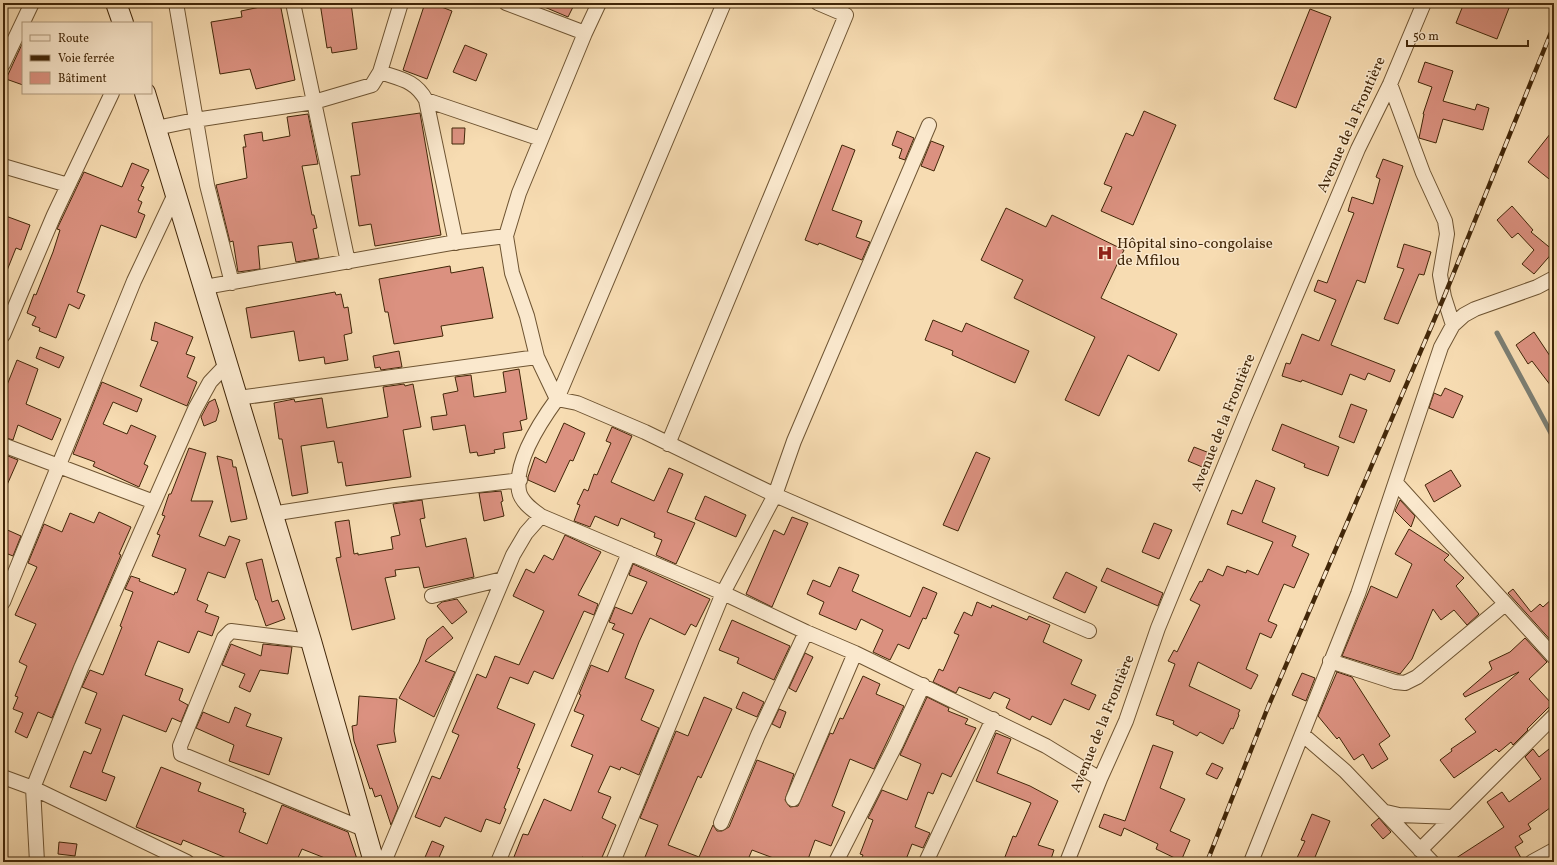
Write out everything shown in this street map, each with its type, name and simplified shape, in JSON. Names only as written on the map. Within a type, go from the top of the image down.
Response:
[{"type":"street","points":[[23,22],[32,3]]},
{"type":"street","points":[[116,3],[123,22]]},
{"type":"street","points":[[176,3],[207,185],[232,283]]},
{"type":"street","points":[[293,3],[348,262]]},
{"type":"street","points":[[156,128],[195,120],[314,102],[372,85],[380,72],[401,3]]},
{"type":"street","points":[[506,3],[585,33]]},
{"type":"street","points":[[557,399],[537,357],[512,273],[506,236],[519,193],[585,33],[599,3]]},
{"type":"street","points":[[724,3],[557,399],[535,432],[521,466],[519,492],[526,504],[541,516],[723,593],[806,632],[855,652],[1046,746],[1100,779]]},
{"type":"street","points":[[668,444],[846,15],[818,3]]},
{"type":"street","name":"Avenue de la Frontière","points":[[1067,862],[1100,779],[1126,721],[1158,628],[1245,416],[1358,149],[1390,84],[1424,3]]},
{"type":"street","points":[[3,64],[22,24]]},
{"type":"street","points":[[380,72],[409,82],[420,89],[426,100],[456,243]]},
{"type":"street","points":[[1390,84],[1423,173],[1445,221],[1446,234],[1440,275],[1444,297],[1453,326]]},
{"type":"street","points":[[3,335],[68,185],[112,94]]},
{"type":"street","points":[[145,94],[228,362],[271,514],[311,641],[374,862]]},
{"type":"street","points":[[426,100],[541,139]]},
{"type":"street","points":[[613,862],[723,593],[775,495],[794,441],[929,125]]},
{"type":"street","points":[[3,166],[68,185]]},
{"type":"street","points":[[3,602],[134,281],[175,194]]},
{"type":"street","points":[[205,287],[456,243],[506,236]]},
{"type":"street","points":[[1251,862],[1358,594],[1441,347],[1453,326],[1464,315],[1475,309],[1537,287],[1554,278]]},
{"type":"street","points":[[238,398],[537,357]]},
{"type":"street","points":[[37,862],[33,788],[81,668],[198,403],[210,382],[228,362]]},
{"type":"street","points":[[557,399],[577,403],[775,495],[1090,631]]},
{"type":"street","points":[[3,445],[154,502]]},
{"type":"street","points":[[271,514],[395,495],[520,480]]},
{"type":"street","points":[[1396,483],[1554,657]]},
{"type":"street","points":[[384,862],[513,555],[526,533],[541,516]]},
{"type":"street","points":[[498,862],[629,553]]},
{"type":"street","points":[[432,596],[503,579]]},
{"type":"street","points":[[1330,661],[1395,682],[1405,683],[1417,677],[1505,604]]},
{"type":"street","points":[[311,641],[231,631],[224,638],[212,667],[180,746],[181,754],[366,830]]},
{"type":"street","points":[[722,823],[758,736],[806,632]]},
{"type":"street","points":[[793,799],[855,652]]},
{"type":"street","points":[[836,862],[896,744],[923,685]]},
{"type":"street","points":[[1420,850],[1554,716]]},
{"type":"street","points":[[926,862],[993,719]]},
{"type":"street","points":[[1302,734],[1345,771],[1386,812],[1432,862]]},
{"type":"street","points":[[3,777],[33,788],[187,862]]},
{"type":"street","points":[[1386,812],[1399,815],[1453,817]]},
{"type":"street","points":[[1532,862],[1554,850]]},
{"type":"building","points":[[259,3],[280,3],[295,80],[256,89],[250,69],[220,74],[211,22],[242,17],[241,11],[260,7]]},
{"type":"building","points":[[320,3],[351,3],[357,49],[332,53],[331,47],[327,48]]},
{"type":"building","points":[[425,3],[431,3],[452,11],[427,79],[403,70]]},
{"type":"building","points":[[535,3],[575,3],[568,17]]},
{"type":"building","points":[[1464,3],[1495,3],[1509,8],[1497,39],[1456,23]]},
{"type":"building","points":[[1310,9],[1331,17],[1296,108],[1274,99]]},
{"type":"building","points":[[22,44],[22,85],[6,79]]},
{"type":"building","points":[[465,45],[487,54],[476,81],[453,72]]},
{"type":"building","points":[[1425,62],[1453,71],[1443,101],[1475,110],[1477,104],[1489,108],[1483,130],[1443,119],[1436,143],[1419,138],[1423,114],[1432,87],[1418,82]]},
{"type":"building","points":[[1144,111],[1176,125],[1133,225],[1101,211],[1112,187],[1104,184],[1126,133],[1133,136]]},
{"type":"building","points":[[420,113],[441,235],[375,246],[371,224],[359,226],[351,176],[360,175],[352,123]]},
{"type":"building","points":[[308,114],[318,164],[302,166],[312,215],[314,215],[317,228],[313,229],[319,258],[296,262],[292,242],[258,246],[260,269],[238,272],[233,241],[230,242],[216,185],[247,178],[243,147],[246,147],[244,135],[262,132],[263,141],[290,136],[287,117]]},
{"type":"building","points":[[452,128],[465,128],[464,144],[452,144]]},
{"type":"building","points":[[1554,129],[1554,183],[1528,162]]},
{"type":"building","points":[[897,131],[914,138],[905,160],[899,158],[902,149],[892,145]]},
{"type":"building","points":[[931,141],[944,146],[934,171],[921,166]]},
{"type":"building","points":[[842,145],[855,150],[832,210],[862,221],[856,237],[870,242],[862,260],[819,243],[818,245],[805,240]]},
{"type":"building","points":[[1383,159],[1403,166],[1365,283],[1357,280],[1331,345],[1395,370],[1390,382],[1368,373],[1365,380],[1350,374],[1342,395],[1302,380],[1301,382],[1282,376],[1286,363],[1290,364],[1302,334],[1319,341],[1336,300],[1314,291],[1318,280],[1327,283],[1354,213],[1348,211],[1352,197],[1373,204],[1380,179],[1376,177]]},
{"type":"building","points":[[132,163],[149,170],[141,186],[144,187],[138,200],[142,202],[138,212],[145,215],[136,238],[101,225],[77,292],[85,295],[79,309],[69,304],[56,338],[39,331],[40,328],[32,325],[36,317],[27,313],[34,294],[36,295],[53,252],[60,230],[57,229],[84,172],[122,187]]},
{"type":"building","points":[[1512,206],[1533,230],[1531,232],[1554,251],[1534,274],[1522,264],[1534,250],[1518,233],[1512,238],[1497,220]]},
{"type":"building","points":[[1006,208],[1046,227],[1052,215],[1124,250],[1101,298],[1177,334],[1159,371],[1128,355],[1099,416],[1065,400],[1095,337],[1014,298],[1023,280],[981,260]]},
{"type":"building","points":[[3,215],[30,225],[21,250],[16,248],[4,278]]},
{"type":"building","points":[[1404,244],[1431,252],[1424,275],[1419,274],[1398,324],[1384,319],[1404,269],[1397,267]]},
{"type":"building","points":[[450,266],[451,273],[483,267],[493,318],[441,326],[443,336],[394,344],[388,312],[385,312],[379,279]]},
{"type":"building","points":[[335,292],[336,295],[341,294],[344,308],[348,307],[352,333],[344,335],[348,360],[325,364],[324,357],[299,361],[294,331],[251,338],[246,308]]},
{"type":"building","points":[[933,320],[962,332],[966,323],[1029,351],[1015,383],[952,355],[953,351],[925,340]]},
{"type":"building","points":[[155,322],[193,337],[186,354],[195,357],[187,377],[197,382],[187,406],[140,386],[158,342],[151,340]]},
{"type":"building","points":[[1534,332],[1554,362],[1554,390],[1532,361],[1528,364],[1516,345]]},
{"type":"building","points":[[40,347],[64,357],[59,368],[36,358]]},
{"type":"building","points":[[399,351],[402,367],[381,370],[380,367],[375,368],[373,356]]},
{"type":"building","points":[[17,360],[38,369],[26,404],[61,419],[52,440],[18,425],[13,440],[3,437],[3,384],[7,385]]},
{"type":"building","points":[[519,369],[527,419],[520,421],[522,430],[503,433],[505,448],[494,450],[495,453],[478,456],[477,452],[470,453],[465,425],[433,430],[431,417],[447,415],[443,394],[458,391],[455,377],[471,375],[474,397],[506,392],[503,372]]},
{"type":"building","points":[[102,382],[142,399],[137,412],[113,402],[103,424],[127,434],[131,425],[156,436],[144,464],[148,466],[139,487],[93,466],[95,462],[73,454]]},
{"type":"building","points":[[404,384],[405,386],[413,384],[421,427],[403,430],[411,477],[346,486],[342,462],[338,463],[334,441],[301,446],[308,493],[292,496],[282,439],[279,439],[274,403],[294,399],[295,402],[322,398],[327,428],[388,417],[383,387]]},
{"type":"building","points":[[1445,388],[1463,396],[1453,418],[1429,408],[1434,393],[1441,396]]},
{"type":"building","points":[[215,399],[219,411],[216,421],[204,426],[201,417],[209,402]]},
{"type":"building","points":[[1351,404],[1367,410],[1354,443],[1339,437]]},
{"type":"building","points":[[564,423],[585,433],[573,461],[570,460],[555,492],[528,480],[528,477],[535,457],[546,463]]},
{"type":"building","points":[[1282,424],[1339,447],[1328,476],[1304,467],[1305,464],[1272,450]]},
{"type":"building","points":[[612,427],[632,436],[611,482],[654,501],[669,468],[683,474],[667,512],[695,523],[676,564],[656,555],[662,540],[654,537],[655,533],[621,518],[618,526],[595,516],[590,527],[574,521],[580,505],[577,504],[584,489],[588,491],[594,474],[597,475],[611,443],[606,441]]},
{"type":"building","points":[[1194,447],[1212,454],[1207,469],[1188,461]]},
{"type":"building","points":[[189,448],[206,453],[191,501],[213,501],[199,536],[225,546],[229,536],[240,540],[225,578],[208,572],[197,600],[208,605],[205,612],[219,617],[212,636],[198,631],[189,653],[158,641],[145,675],[183,689],[179,700],[188,705],[181,722],[172,718],[166,732],[123,715],[102,772],[115,777],[106,801],[70,787],[84,751],[91,754],[101,729],[85,723],[97,693],[82,687],[90,670],[103,675],[122,627],[120,626],[133,592],[125,589],[131,576],[140,579],[139,581],[174,595],[175,592],[177,593],[186,569],[152,556],[160,535],[157,534],[165,516],[162,515],[169,494],[171,494]]},
{"type":"building","points":[[976,452],[990,458],[958,531],[943,525]]},
{"type":"building","points":[[3,454],[18,460],[3,494]]},
{"type":"building","points":[[217,456],[232,460],[233,467],[236,467],[247,519],[231,522]]},
{"type":"building","points":[[1451,470],[1461,486],[1434,502],[1425,485]]},
{"type":"building","points":[[1256,480],[1275,488],[1262,522],[1296,536],[1292,546],[1309,554],[1294,588],[1284,584],[1268,621],[1277,625],[1271,638],[1260,633],[1246,669],[1258,675],[1251,689],[1198,662],[1189,686],[1240,710],[1233,729],[1231,728],[1223,744],[1200,732],[1197,736],[1173,724],[1174,721],[1156,715],[1175,664],[1168,661],[1174,650],[1177,652],[1200,605],[1190,600],[1200,581],[1202,582],[1208,569],[1223,576],[1227,566],[1246,573],[1247,570],[1258,575],[1273,542],[1227,524],[1232,510],[1242,514]]},
{"type":"building","points":[[501,491],[503,501],[501,502],[504,516],[484,521],[479,493]]},
{"type":"building","points":[[705,496],[746,515],[736,537],[695,519]]},
{"type":"building","points":[[422,500],[425,518],[420,519],[426,547],[466,538],[474,577],[424,588],[419,567],[395,570],[396,576],[385,578],[395,619],[352,630],[336,558],[341,557],[335,522],[349,520],[354,554],[358,553],[358,555],[393,549],[391,537],[400,535],[393,504]]},
{"type":"building","points":[[1400,500],[1415,516],[1411,527],[1395,511]]},
{"type":"building","points":[[99,512],[131,527],[119,554],[121,555],[52,718],[38,712],[27,738],[15,732],[23,713],[13,709],[18,697],[15,696],[27,666],[19,662],[36,624],[15,615],[37,567],[28,563],[44,524],[62,532],[70,513],[94,523]]},
{"type":"building","points":[[792,517],[808,523],[772,607],[746,594],[774,530],[784,535]]},
{"type":"building","points":[[1154,523],[1172,530],[1159,559],[1142,552]]},
{"type":"building","points":[[3,528],[21,536],[13,556],[3,552]]},
{"type":"building","points":[[1409,529],[1449,555],[1444,560],[1464,578],[1456,586],[1479,614],[1467,625],[1454,610],[1441,620],[1433,609],[1412,659],[1400,674],[1342,656],[1371,586],[1397,598],[1412,564],[1395,554]]},
{"type":"building","points":[[565,535],[601,552],[578,595],[598,604],[594,615],[584,611],[553,679],[534,671],[528,684],[510,677],[497,708],[535,724],[517,768],[520,769],[504,808],[506,809],[500,824],[486,819],[481,832],[445,817],[440,827],[415,817],[432,776],[440,779],[459,735],[452,732],[477,674],[486,678],[495,656],[519,665],[544,611],[513,596],[526,569],[534,573],[544,555],[553,560]]},
{"type":"building","points":[[262,559],[272,602],[278,600],[285,619],[266,626],[256,600],[246,563]]},
{"type":"building","points":[[633,564],[710,599],[696,627],[691,624],[685,635],[650,618],[639,642],[625,678],[654,690],[641,720],[659,728],[639,775],[621,767],[620,770],[610,766],[598,792],[611,797],[602,818],[616,825],[600,862],[595,862],[582,857],[580,862],[512,862],[523,834],[528,835],[544,799],[571,811],[593,755],[571,746],[584,715],[574,711],[581,695],[579,694],[591,665],[608,672],[624,634],[612,629],[615,624],[609,622],[615,607],[632,614],[647,582],[629,575]]},
{"type":"building","points":[[839,567],[859,575],[852,591],[910,617],[923,587],[937,593],[926,619],[923,618],[909,649],[898,644],[890,660],[873,652],[883,630],[861,619],[856,630],[819,614],[824,602],[807,594],[813,580],[830,587]]},
{"type":"building","points":[[1107,568],[1163,593],[1158,606],[1101,581]]},
{"type":"building","points":[[1066,572],[1097,587],[1085,613],[1053,598]]},
{"type":"building","points":[[1513,589],[1531,612],[1540,604],[1543,607],[1554,597],[1554,644],[1508,593]]},
{"type":"building","points":[[457,599],[467,612],[452,624],[437,606],[442,602]]},
{"type":"building","points":[[977,602],[991,608],[992,605],[1027,620],[1029,616],[1050,625],[1043,642],[1082,660],[1071,684],[1096,695],[1089,710],[1064,699],[1051,725],[1032,716],[1030,720],[1006,708],[1010,699],[994,692],[990,699],[959,687],[956,693],[933,682],[939,669],[943,671],[959,635],[954,633],[964,612],[972,616]]},
{"type":"building","points":[[732,620],[790,646],[774,680],[737,663],[739,658],[719,650]]},
{"type":"building","points":[[443,626],[453,638],[425,661],[455,672],[434,717],[399,698],[419,662],[427,639]]},
{"type":"building","points":[[1525,638],[1547,662],[1529,679],[1552,704],[1513,745],[1511,742],[1499,752],[1496,749],[1454,778],[1440,760],[1452,751],[1451,749],[1476,732],[1465,719],[1519,672],[1465,697],[1463,694],[1492,669],[1489,662],[1510,652]]},
{"type":"building","points":[[231,644],[261,656],[263,644],[292,647],[288,674],[260,670],[250,692],[239,687],[245,674],[222,665]]},
{"type":"building","points":[[805,653],[813,657],[796,692],[789,688]]},
{"type":"building","points":[[1337,672],[1352,677],[1390,736],[1379,744],[1388,759],[1372,769],[1363,754],[1354,760],[1339,737],[1337,739],[1318,716]]},
{"type":"building","points":[[1302,673],[1315,678],[1306,701],[1292,695]]},
{"type":"building","points":[[863,676],[880,684],[876,694],[904,706],[874,769],[850,759],[832,806],[845,812],[831,846],[815,840],[807,862],[784,862],[752,850],[747,862],[643,862],[658,825],[640,818],[676,731],[688,736],[704,697],[732,709],[701,778],[698,776],[668,845],[699,857],[713,825],[717,831],[722,831],[729,827],[757,760],[794,774],[785,800],[790,807],[798,806],[830,733],[833,734],[840,718],[843,719]]},
{"type":"building","points":[[743,692],[764,702],[757,717],[736,708]]},
{"type":"building","points":[[359,696],[397,699],[394,731],[396,742],[377,745],[398,808],[391,825],[381,795],[375,797],[372,788],[370,789],[354,741],[352,726],[357,725]]},
{"type":"building","points":[[927,697],[949,708],[948,711],[968,719],[965,724],[976,728],[951,777],[942,773],[933,794],[928,792],[915,827],[930,833],[923,848],[912,844],[905,862],[860,862],[863,855],[860,854],[873,820],[868,818],[882,790],[907,800],[921,764],[900,755]]},
{"type":"building","points":[[235,707],[251,714],[246,726],[282,738],[269,775],[229,761],[234,745],[196,728],[203,712],[229,723]]},
{"type":"building","points":[[779,709],[786,712],[780,728],[772,724]]},
{"type":"building","points":[[996,733],[1011,739],[997,773],[1030,786],[1058,801],[1038,845],[1054,850],[1050,862],[1003,862],[1013,836],[1016,837],[1031,803],[976,781]]},
{"type":"building","points":[[1153,745],[1173,752],[1160,788],[1185,799],[1170,831],[1190,840],[1181,861],[1156,849],[1158,844],[1124,828],[1121,836],[1099,827],[1104,814],[1125,821]]},
{"type":"building","points":[[1554,745],[1554,805],[1528,824],[1531,829],[1519,836],[1523,842],[1515,847],[1521,858],[1514,862],[1450,862],[1504,827],[1487,802],[1502,792],[1509,802],[1541,779],[1525,757],[1533,749],[1539,757]]},
{"type":"building","points":[[1212,763],[1223,768],[1217,779],[1206,774]]},
{"type":"building","points":[[161,767],[201,783],[198,791],[244,809],[243,812],[246,813],[239,832],[267,844],[282,805],[348,832],[358,862],[335,862],[302,849],[296,862],[283,858],[281,862],[236,862],[183,840],[181,845],[136,827]]},
{"type":"building","points":[[1312,814],[1330,821],[1313,862],[1295,862],[1305,841],[1301,840]]},
{"type":"building","points":[[1379,818],[1391,832],[1383,839],[1371,825]]},
{"type":"building","points":[[432,841],[444,846],[437,862],[423,862]]},
{"type":"building","points":[[59,842],[77,844],[75,856],[58,854]]},
{"type":"waterway","points":[[1497,333],[1552,435],[1554,435]]},
{"type":"railway","points":[[1207,862],[1268,707],[1444,297],[1554,25]]},
{"type":"place","name":"Hôpital sino-congolaise de Mfilou","points":[[1105,253]]}]
